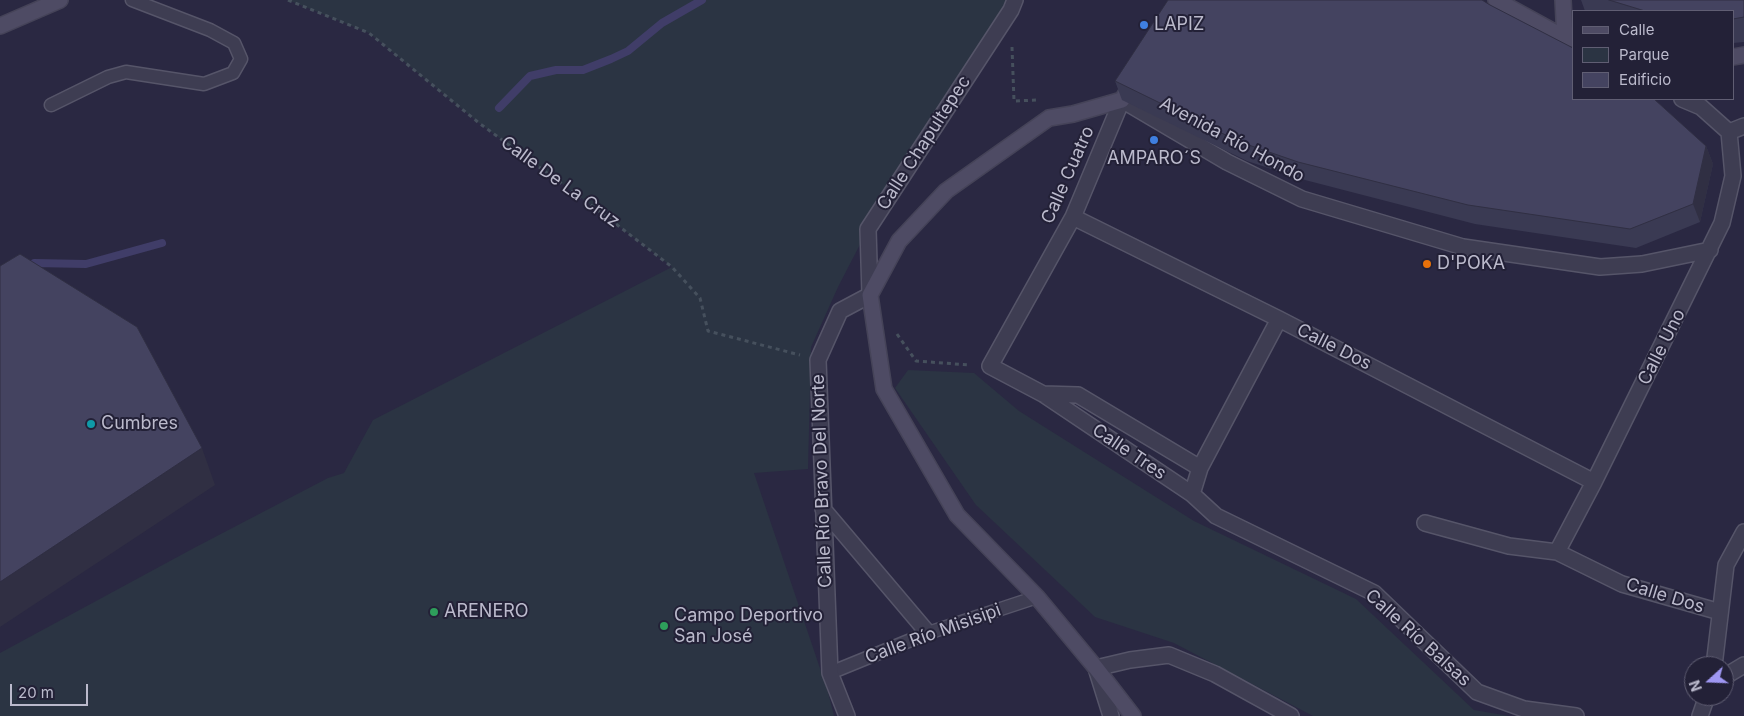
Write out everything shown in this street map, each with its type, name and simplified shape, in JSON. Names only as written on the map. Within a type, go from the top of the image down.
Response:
[{"type":"street","points":[[2,22],[60,0]]},
{"type":"street","points":[[1496,0],[1570,40]]},
{"type":"street","points":[[1563,0],[1570,40]]},
{"type":"street","name":"Calle Chapultepec","points":[[870,295],[868,229],[1013,5]]},
{"type":"street","name":"Calle Cuatro","points":[[990,366],[1073,217],[1122,100],[1142,67]]},
{"type":"street","points":[[1122,100],[1073,114],[1049,118],[946,191],[899,241],[870,295],[884,389],[957,515],[1037,597],[1133,716]]},
{"type":"street","name":"Avenida Río Hondo","points":[[1122,100],[1227,162],[1302,199],[1463,247],[1600,267],[1642,264],[1710,250]]},
{"type":"street","points":[[1684,100],[1701,107],[1729,132],[1744,126]]},
{"type":"street","name":"Calle Uno","points":[[1557,552],[1594,482],[1722,223],[1733,176],[1729,132]]},
{"type":"street","name":"Calle Dos","points":[[1073,217],[1279,319],[1594,482]]},
{"type":"street","name":"Calle Río Bravo Del Norte","points":[[846,716],[830,673],[818,360],[840,311],[870,295]]},
{"type":"street","points":[[1192,494],[1200,468],[1279,319]]},
{"type":"street","name":"Calle Tres","points":[[990,366],[1043,394],[1192,494]]},
{"type":"street","name":"Calle Tres","points":[[1043,394],[1078,395],[1200,468]]},
{"type":"street","name":"Calle Río Balsas","points":[[1192,494],[1216,516],[1374,593],[1477,692],[1524,709],[1576,716]]},
{"type":"street","points":[[823,509],[928,633]]},
{"type":"street","name":"Calle Dos","points":[[1425,523],[1509,546],[1557,552],[1622,584],[1720,612]]},
{"type":"street","points":[[1715,656],[1726,565],[1744,532]]},
{"type":"street","points":[[1096,668],[1130,660],[1169,656],[1215,674],[1291,716]]},
{"type":"street","points":[[1096,668],[1111,716]]},
{"type":"lane","points":[[51,105],[108,77],[126,72],[204,84],[233,73],[241,59],[234,44],[210,30],[132,0]]},
{"type":"lane","name":"Calle Río Misisipi","points":[[830,673],[928,633],[1037,597]]},
{"type":"path","name":"Calle De La Cruz","points":[[288,0],[369,33],[479,123],[672,267],[700,298],[708,331],[818,360]]},
{"type":"path","points":[[1013,5],[1014,101],[1047,100]]},
{"type":"path","points":[[893,328],[916,361],[990,366]]},
{"type":"green space","points":[[288,0],[1014,0],[868,229],[838,287],[811,347],[808,469],[754,473],[828,692],[834,716],[0,716],[0,653],[194,548],[328,478],[344,473],[373,420],[672,267],[479,123],[369,33]]},
{"type":"green space","points":[[908,370],[974,373],[1019,411],[1194,521],[1356,599],[1474,710],[1509,716],[1313,716],[1174,643],[1095,617],[976,505],[895,388]]},
{"type":"building","points":[[1168,0],[1482,0],[1572,47],[1572,100],[1655,100],[1706,146],[1693,204],[1630,229],[1468,205],[1298,162],[1240,142],[1115,81]]},
{"type":"building","points":[[1609,0],[1744,0],[1744,17],[1734,19],[1734,10],[1642,10]]},
{"type":"building","name":"Cumbres","points":[[20,254],[137,327],[202,448],[0,582],[0,266]]},
{"type":"waterway","points":[[499,108],[530,76],[556,70],[583,70],[611,59],[628,51],[662,23],[702,0]]},
{"type":"waterway","points":[[28,267],[34,263],[86,264],[162,243]]},
{"type":"place","name":"LAPIZ","points":[[1144,25]]},
{"type":"place","name":"AMPARO´S","points":[[1154,140]]},
{"type":"place","name":"D'POKA","points":[[1427,264]]},
{"type":"place","name":"Cumbres","points":[[91,424]]},
{"type":"place","name":"ARENERO","points":[[434,612]]},
{"type":"place","name":"Campo Deportivo San José","points":[[664,626]]}]
